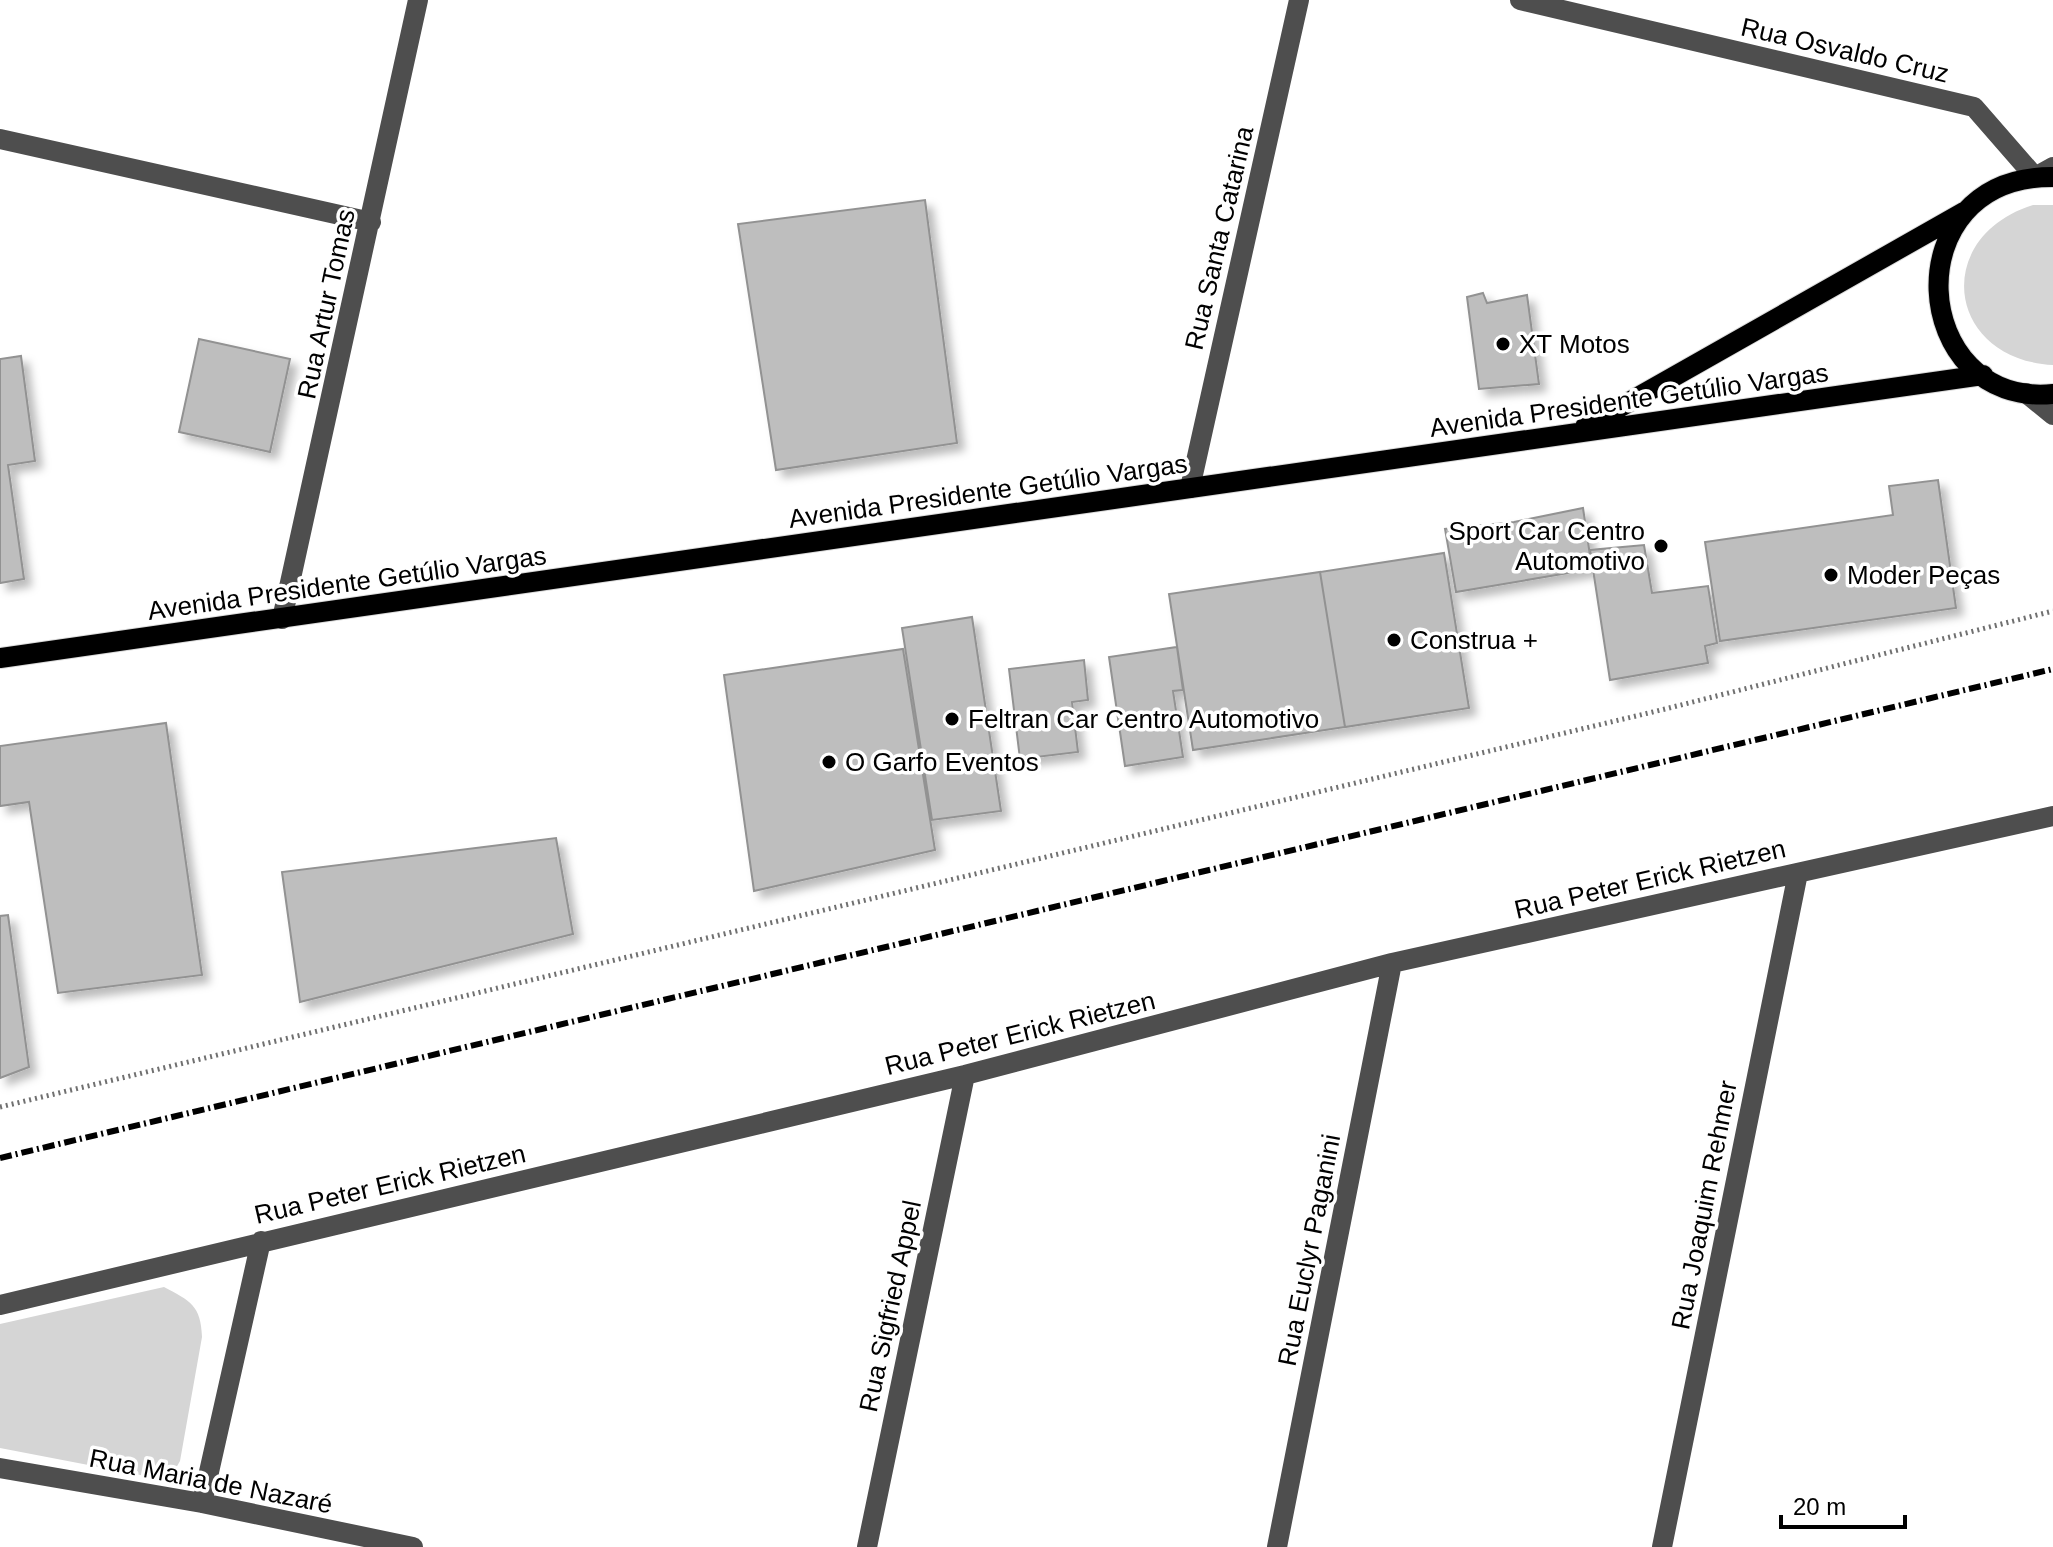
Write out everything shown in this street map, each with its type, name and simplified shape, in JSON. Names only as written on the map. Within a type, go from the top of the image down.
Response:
[{"type":"main road","points":[[1575,433],[1964,212],[1996,188],[2047,174]]},
{"type":"main road","points":[[1964,212],[1950,231],[1941,252],[1937,298],[1952,341],[1983,375],[2026,393],[2053,394]]},
{"type":"main road","name":"Avenida Presidente Getúlio Vargas","points":[[0,658],[1983,375]]},
{"type":"street","name":"Rua Artur Tomas","points":[[282,619],[418,0]]},
{"type":"street","name":"Rua Santa Catarina","points":[[1190,488],[1299,0]]},
{"type":"street","name":"Rua Osvaldo Cruz","points":[[1520,0],[1974,107],[2047,174]]},
{"type":"street","points":[[0,139],[371,222]]},
{"type":"street","points":[[2026,393],[2053,415]]},
{"type":"street","name":"Rua Peter Erick Rietzen","points":[[0,1305],[965,1075],[1392,963],[2053,816]]},
{"type":"street","name":"Rua Joaquim Rehmer","points":[[1662,1547],[1798,873]]},
{"type":"street","name":"Rua Euclyr Paganini","points":[[1277,1547],[1392,963]]},
{"type":"street","name":"Rua Sigfried Appel","points":[[867,1547],[965,1075]]},
{"type":"street","points":[[202,1503],[261,1241]]},
{"type":"street","name":"Rua Maria de Nazaré","points":[[0,1468],[202,1503],[413,1547]]},
{"type":"path","points":[[0,1107],[909,891],[2053,611]]},
{"type":"shaded area","points":[[2033,205],[2053,205],[2053,365],[2017,358],[1990,342],[1973,320],[1965,295],[1966,268],[1978,243],[2000,221]]},
{"type":"shaded area","points":[[164,1287],[192,1305],[199,1318],[202,1337],[180,1461],[172,1475],[156,1478],[0,1448],[0,1324]]},
{"type":"building","points":[[925,200],[957,443],[776,470],[738,224]]},
{"type":"building","name":"XT Motos","points":[[1483,293],[1487,303],[1527,295],[1539,384],[1479,389],[1467,297]]},
{"type":"building","points":[[199,339],[290,359],[270,452],[179,432]]},
{"type":"building","points":[[21,356],[35,461],[8,465],[24,579],[0,583],[0,359]]},
{"type":"building","name":"Moder Peças","points":[[1938,480],[1956,608],[1720,641],[1705,542],[1893,515],[1889,486]]},
{"type":"building","points":[[1583,508],[1592,569],[1456,592],[1445,529],[1514,522]]},
{"type":"building","points":[[1644,545],[1652,593],[1708,586],[1717,643],[1705,646],[1708,663],[1610,680],[1590,550]]},
{"type":"building","name":"Construa +","points":[[1444,553],[1469,708],[1345,727],[1320,572]]},
{"type":"building","points":[[1320,572],[1345,727],[1193,750],[1169,594]]},
{"type":"building","name":"Feltran Car Centro Automotivo","points":[[972,617],[1001,811],[932,820],[902,628]]},
{"type":"building","points":[[1177,647],[1183,690],[1173,691],[1183,757],[1125,766],[1109,657]]},
{"type":"building","name":"O Garfo Eventos","points":[[903,649],[935,850],[754,891],[724,675]]},
{"type":"building","points":[[1084,660],[1088,700],[1072,702],[1078,752],[1020,759],[1009,669]]},
{"type":"building","points":[[166,723],[202,975],[58,993],[29,802],[0,806],[0,746]]},
{"type":"building","points":[[556,838],[573,934],[300,1002],[282,872]]},
{"type":"building","points":[[8,915],[29,1067],[0,1078],[0,916]]},
{"type":"railway","points":[[0,1158],[2053,669]]},
{"type":"place","name":"XT Motos","points":[[1503,344]]},
{"type":"place","name":"Sport Car Centro Automotivo","points":[[1661,546]]},
{"type":"place","name":"Moder Peças","points":[[1831,575]]},
{"type":"place","name":"Construa +","points":[[1394,640]]},
{"type":"place","name":"Feltran Car Centro Automotivo","points":[[952,719]]},
{"type":"place","name":"O Garfo Eventos","points":[[829,762]]}]
